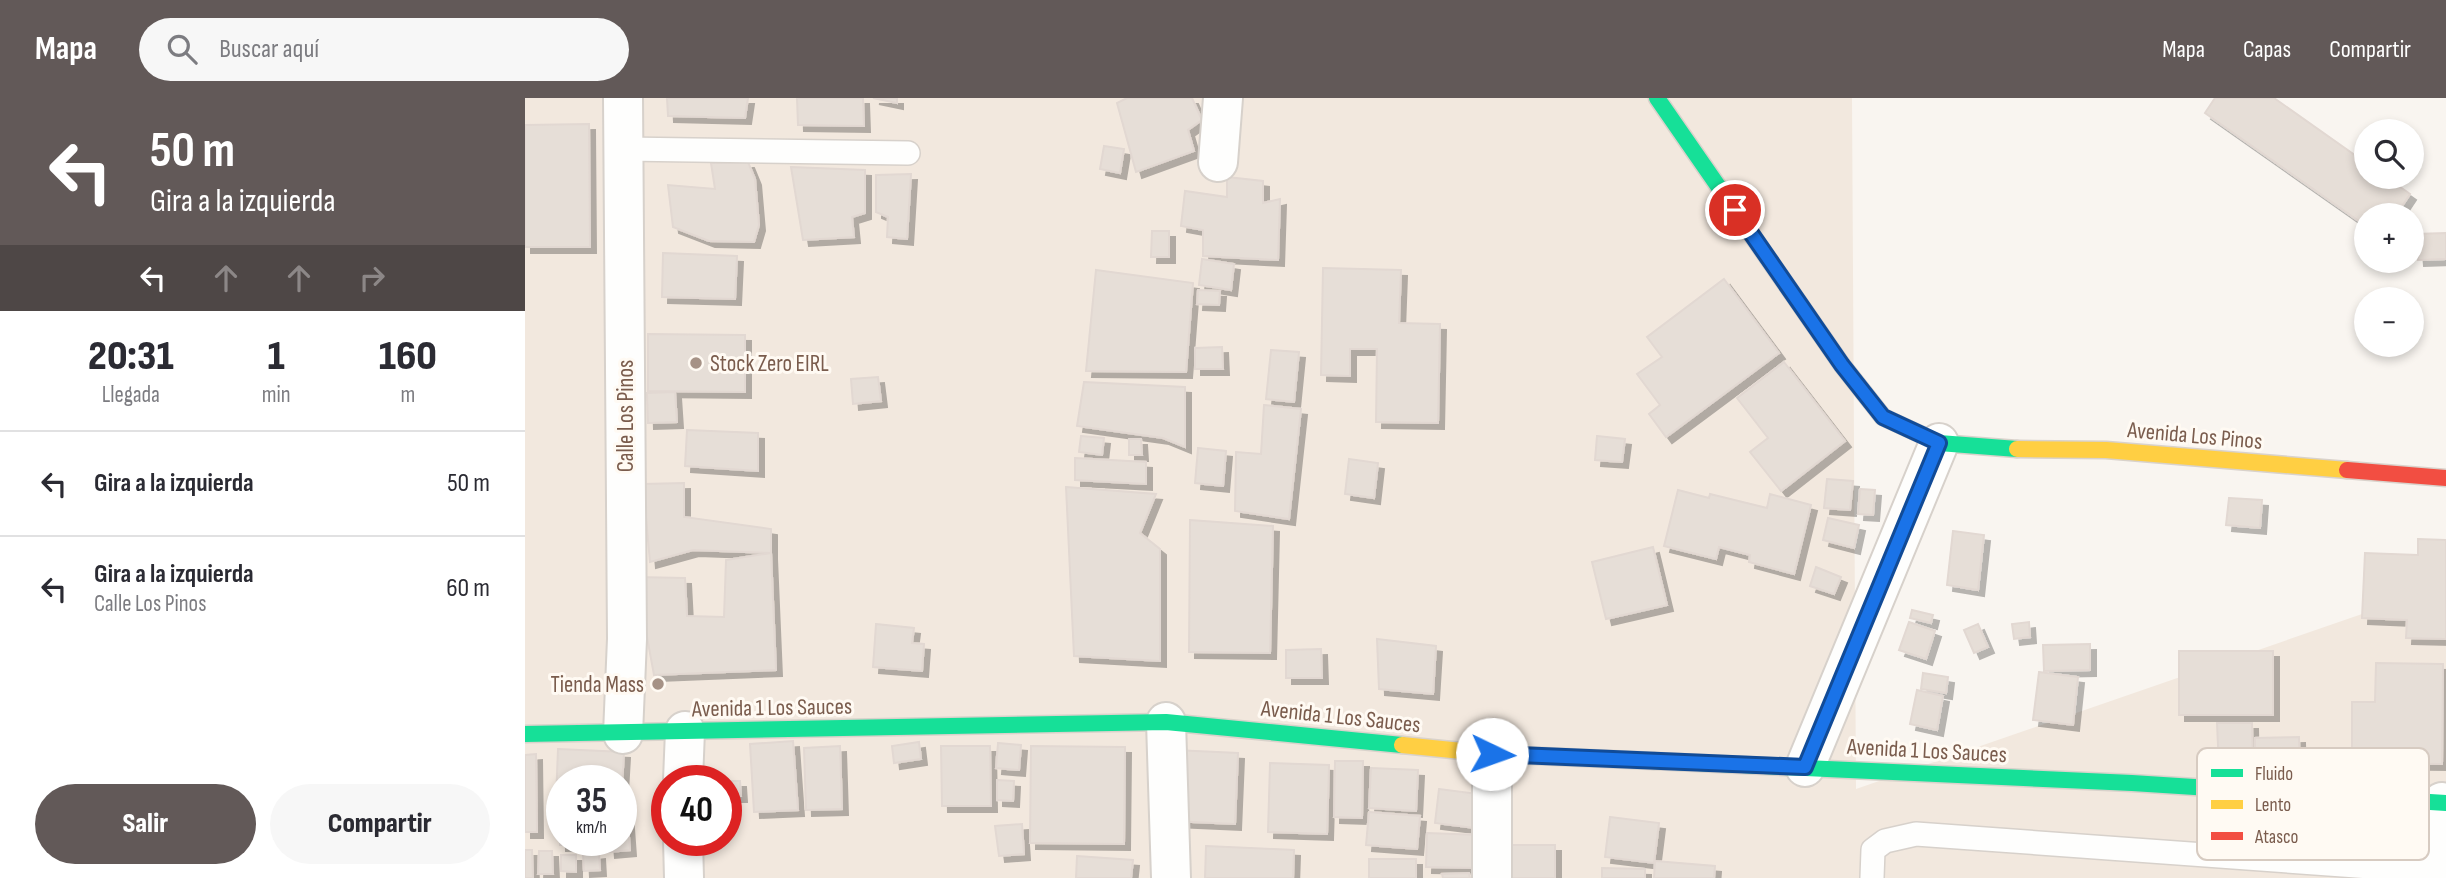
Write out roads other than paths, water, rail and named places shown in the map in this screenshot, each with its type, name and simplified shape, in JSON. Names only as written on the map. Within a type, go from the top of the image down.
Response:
[{"type":"street","name":"Calle Los Pinos","points":[[623,98],[627,639],[623,734]]},
{"type":"street","points":[[1218,162],[1223,98]]},
{"type":"street","points":[[1657,98],[1842,365],[1883,417],[1939,443],[1805,767]]},
{"type":"street","name":"Avenida Los Pinos","points":[[1939,443],[2032,450],[2106,450],[2446,478]]},
{"type":"street","points":[[1166,722],[1171,878]]},
{"type":"street","name":"Avenida 1 Los Sauces","points":[[525,734],[1166,722],[1492,754],[2197,787]]},
{"type":"street","points":[[684,765],[685,732]]},
{"type":"street","points":[[1492,754],[1492,878]]},
{"type":"street","points":[[2441,874],[2444,803]]},
{"type":"street","points":[[683,856],[684,878]]},
{"type":"lane","points":[[623,149],[908,153]]},
{"type":"lane","points":[[1872,878],[1873,850],[1885,841],[1916,834],[2197,855]]},
{"type":"lane","points":[[2257,860],[2441,874]]},
{"type":"place","name":"Stock Zero EIRL","points":[[696,363]]},
{"type":"place","name":"Tienda Mass","points":[[658,684]]}]
